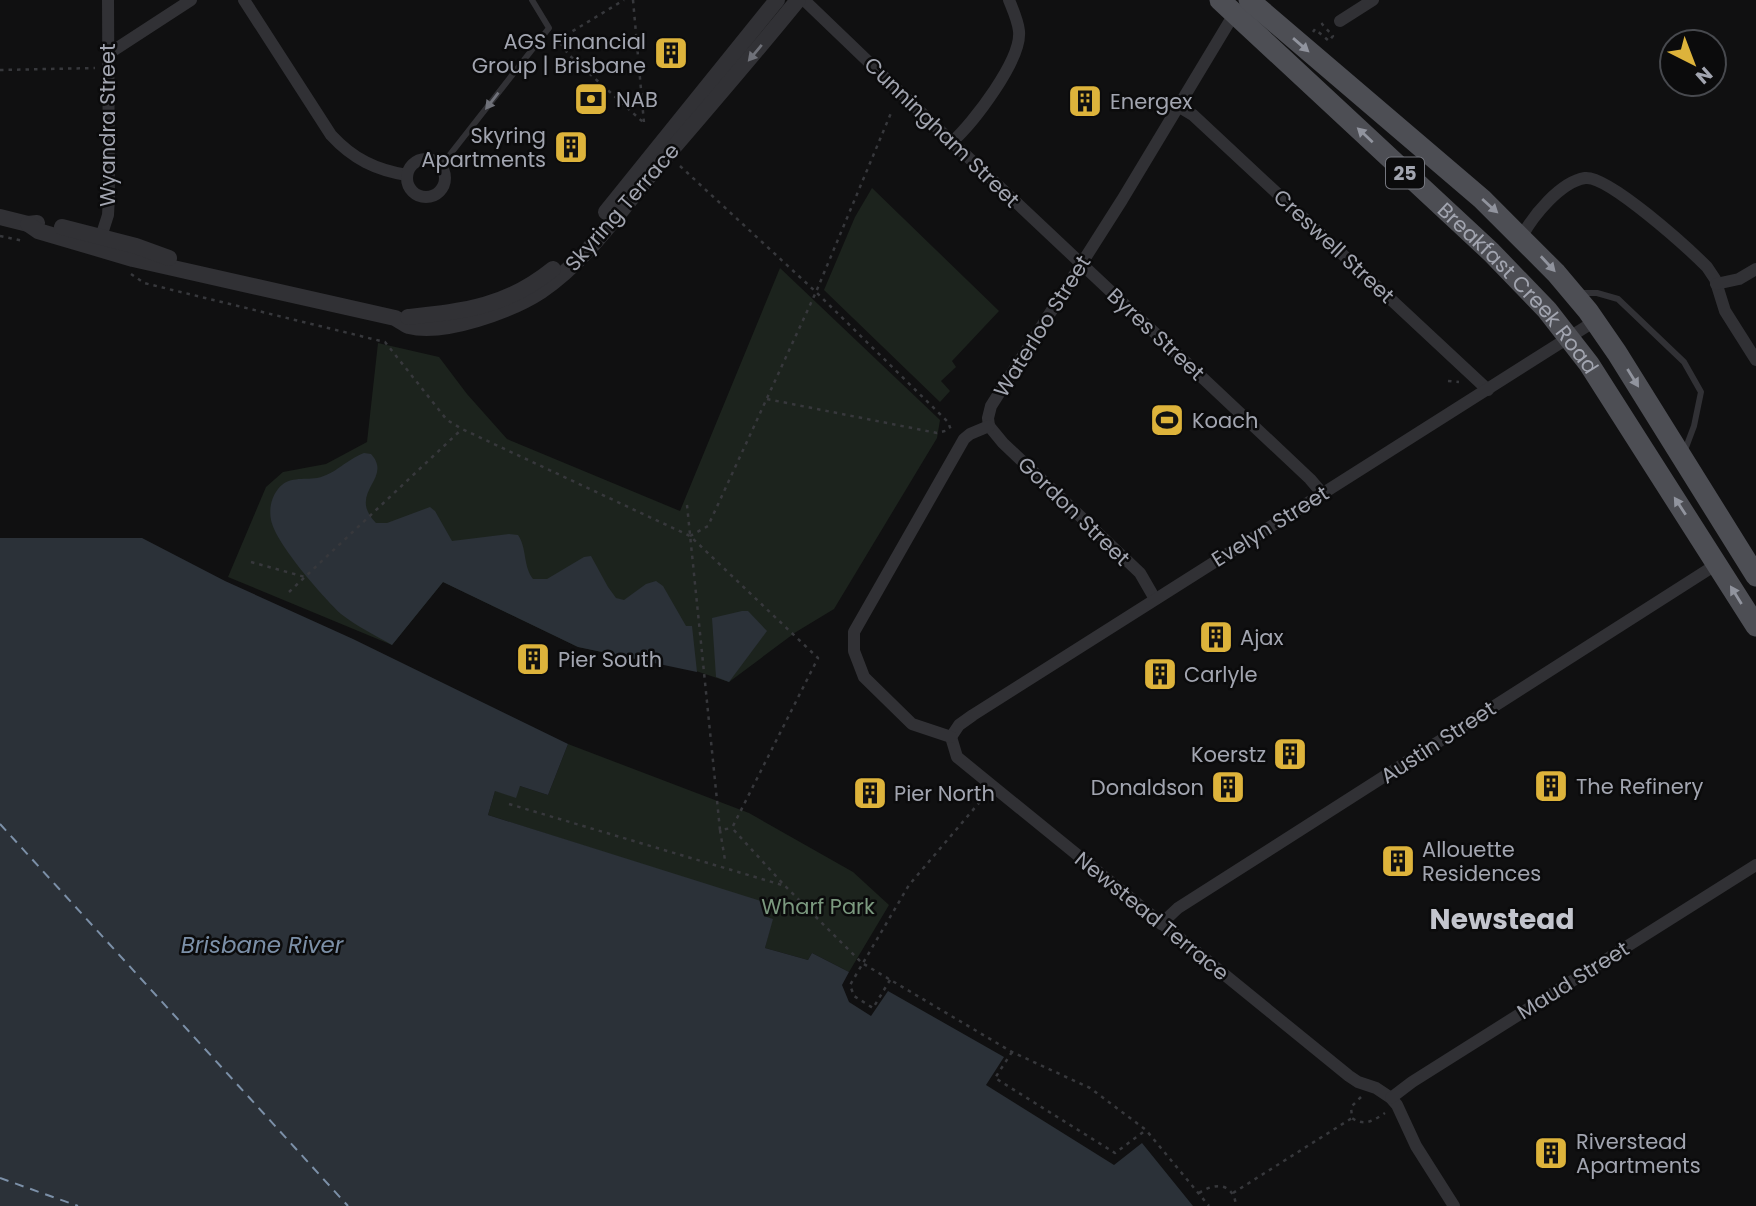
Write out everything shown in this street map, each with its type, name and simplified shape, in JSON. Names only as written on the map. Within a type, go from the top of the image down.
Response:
[{"type":"main road","name":"Breakfast Creek Road","points":[[1235,5],[1458,177],[1522,236],[1595,321],[1756,576]]},
{"type":"main road","name":"Breakfast Creek Road","points":[[1235,5],[1531,293],[1595,373],[1756,626]]},
{"type":"street","name":"Wyandra Street","points":[[100,242],[108,215],[109,196],[108,0]]},
{"type":"street","points":[[108,54],[191,0]]},
{"type":"street","points":[[244,0],[331,135],[343,148],[382,170],[407,175]]},
{"type":"street","name":"Skyring Terrace","points":[[395,318],[470,310],[498,301],[546,274],[569,255],[777,0]]},
{"type":"street","name":"Skyring Terrace","points":[[0,217],[28,224],[40,222],[100,242],[136,246],[206,274],[395,318],[409,326],[429,326],[482,318],[511,308],[541,291],[563,274],[611,222],[798,0]]},
{"type":"street","name":"Cunningham Street","points":[[804,0],[1080,264]]},
{"type":"street","points":[[952,142],[971,123],[1012,62],[1019,32],[1009,0]]},
{"type":"street","points":[[1339,27],[1373,0]]},
{"type":"street","name":"Waterloo Street","points":[[989,426],[991,406],[1178,106],[1235,5]]},
{"type":"street","name":"Creswell Street","points":[[1178,106],[1193,115],[1488,390]]},
{"type":"street","points":[[421,160],[432,160],[441,166],[445,173],[445,182],[439,192],[432,197],[423,197],[412,191],[407,175],[412,166],[421,160]]},
{"type":"street","points":[[1522,236],[1542,207],[1572,184],[1586,178],[1617,190],[1711,272],[1725,310],[1756,360]]},
{"type":"street","name":"Byres Street","points":[[1080,264],[1322,493]]},
{"type":"street","points":[[1716,284],[1739,279],[1756,269]]},
{"type":"street","name":"Evelyn Street","points":[[951,737],[959,725],[973,715],[1595,321]]},
{"type":"street","points":[[951,737],[912,724],[864,677],[854,651],[855,632],[964,439],[989,426]]},
{"type":"street","name":"Gordon Street","points":[[989,426],[1003,443],[1140,573],[1155,599]]},
{"type":"street","name":"Austin Street","points":[[1161,924],[1178,908],[1717,564]]},
{"type":"street","name":"Newstead Terrace","points":[[951,737],[957,757],[992,786],[1349,1076],[1376,1088],[1394,1102]]},
{"type":"street","name":"Maud Street","points":[[1394,1102],[1412,1082],[1756,865]]},
{"type":"street","points":[[1394,1102],[1416,1146],[1454,1206]]},
{"type":"lane","points":[[441,166],[549,28],[532,0]]},
{"type":"lane","points":[[1573,293],[1597,293],[1618,299],[1685,362],[1701,392],[1694,426],[1682,457]]},
{"type":"path","points":[[558,40],[624,0]]},
{"type":"path","points":[[549,28],[569,55],[644,123],[633,0]]},
{"type":"path","points":[[1315,29],[1329,41],[1333,36],[1322,24],[1327,20],[1339,27]]},
{"type":"path","points":[[0,70],[108,68]]},
{"type":"path","points":[[690,537],[708,526],[816,292],[891,113]]},
{"type":"path","points":[[677,164],[816,292],[964,439]]},
{"type":"path","points":[[0,236],[28,242]]},
{"type":"path","points":[[124,270],[144,283],[385,342],[447,420],[690,537],[818,659],[732,828]]},
{"type":"path","points":[[1448,381],[1463,382]]},
{"type":"path","points":[[767,399],[937,433],[951,429]]},
{"type":"path","points":[[289,592],[462,429]]},
{"type":"path","points":[[687,505],[725,860]]},
{"type":"path","points":[[251,562],[305,577]]},
{"type":"path","points":[[890,980],[873,1007],[854,996],[850,985],[909,886],[992,786]]},
{"type":"path","points":[[509,804],[785,886]]},
{"type":"path","points":[[720,830],[732,828]]},
{"type":"path","points":[[732,828],[862,963],[1012,1052],[1090,1088],[1146,1130],[1209,1206]]},
{"type":"path","points":[[1012,1052],[995,1078],[1115,1153],[1146,1130]]},
{"type":"path","points":[[1376,1088],[1354,1102],[1350,1112],[1352,1118],[1364,1123],[1370,1122],[1394,1102]]},
{"type":"path","points":[[1233,1193],[1352,1118]]},
{"type":"path","points":[[1199,1193],[1211,1185],[1226,1187],[1233,1193],[1236,1206]]},
{"type":"green space","points":[[872,188],[999,311],[952,361],[956,367],[941,381],[950,391],[940,402],[824,290],[855,217]]},
{"type":"green space","points":[[780,268],[940,420],[937,438],[834,609],[796,632],[729,682],[696,671],[578,647],[443,582],[392,645],[228,577],[266,487],[283,472],[326,464],[367,442],[378,343],[439,357],[507,439],[680,511]]},
{"type":"green space","name":"Wharf Park","points":[[568,744],[749,813],[853,872],[889,905],[849,972],[812,953],[808,960],[765,948],[772,920],[763,917],[767,904],[488,815],[495,791],[520,786],[548,795]]},
{"type":"water","points":[[364,453],[371,454],[377,463],[375,479],[367,494],[366,503],[368,512],[376,523],[387,523],[430,507],[452,541],[518,535],[533,579],[547,579],[584,557],[591,556],[616,598],[624,600],[646,584],[656,581],[663,586],[686,626],[692,626],[697,672],[578,647],[443,582],[392,645],[353,622],[323,596],[301,570],[275,530],[270,508],[276,492],[286,482],[324,476]]},
{"type":"water","name":"Brisbane River","points":[[0,538],[142,538],[225,581],[353,639],[568,744],[548,795],[520,786],[516,798],[495,791],[488,815],[767,903],[764,916],[773,919],[765,948],[808,960],[812,953],[849,972],[842,985],[849,1002],[871,1016],[888,991],[1004,1057],[986,1085],[1114,1165],[1142,1143],[1193,1206],[0,1206]]},
{"type":"water","points":[[748,611],[767,631],[729,682],[716,677],[712,618]]},
{"type":"ferry route","points":[[0,824],[348,1206]]},
{"type":"ferry route","points":[[0,1178],[78,1206]]},
{"type":"place","name":"AGS Financial Group | Brisbane","points":[[671,53]]},
{"type":"place","name":"NAB","points":[[591,99]]},
{"type":"place","name":"Energex","points":[[1085,101]]},
{"type":"place","name":"Skyring Apartments","points":[[571,147]]},
{"type":"place","name":"Koach","points":[[1167,420]]},
{"type":"place","name":"Ajax","points":[[1216,637]]},
{"type":"place","name":"Pier South","points":[[533,659]]},
{"type":"place","name":"Carlyle","points":[[1160,674]]},
{"type":"place","name":"Koerstz","points":[[1290,754]]},
{"type":"place","name":"The Refinery","points":[[1551,786]]},
{"type":"place","name":"Donaldson","points":[[1228,787]]},
{"type":"place","name":"Pier North","points":[[870,793]]},
{"type":"place","name":"Allouette Residences","points":[[1398,861]]},
{"type":"place","name":"Riverstead Apartments","points":[[1551,1153]]},
{"type":"district","name":"Newstead","points":[[1502,919]]}]
